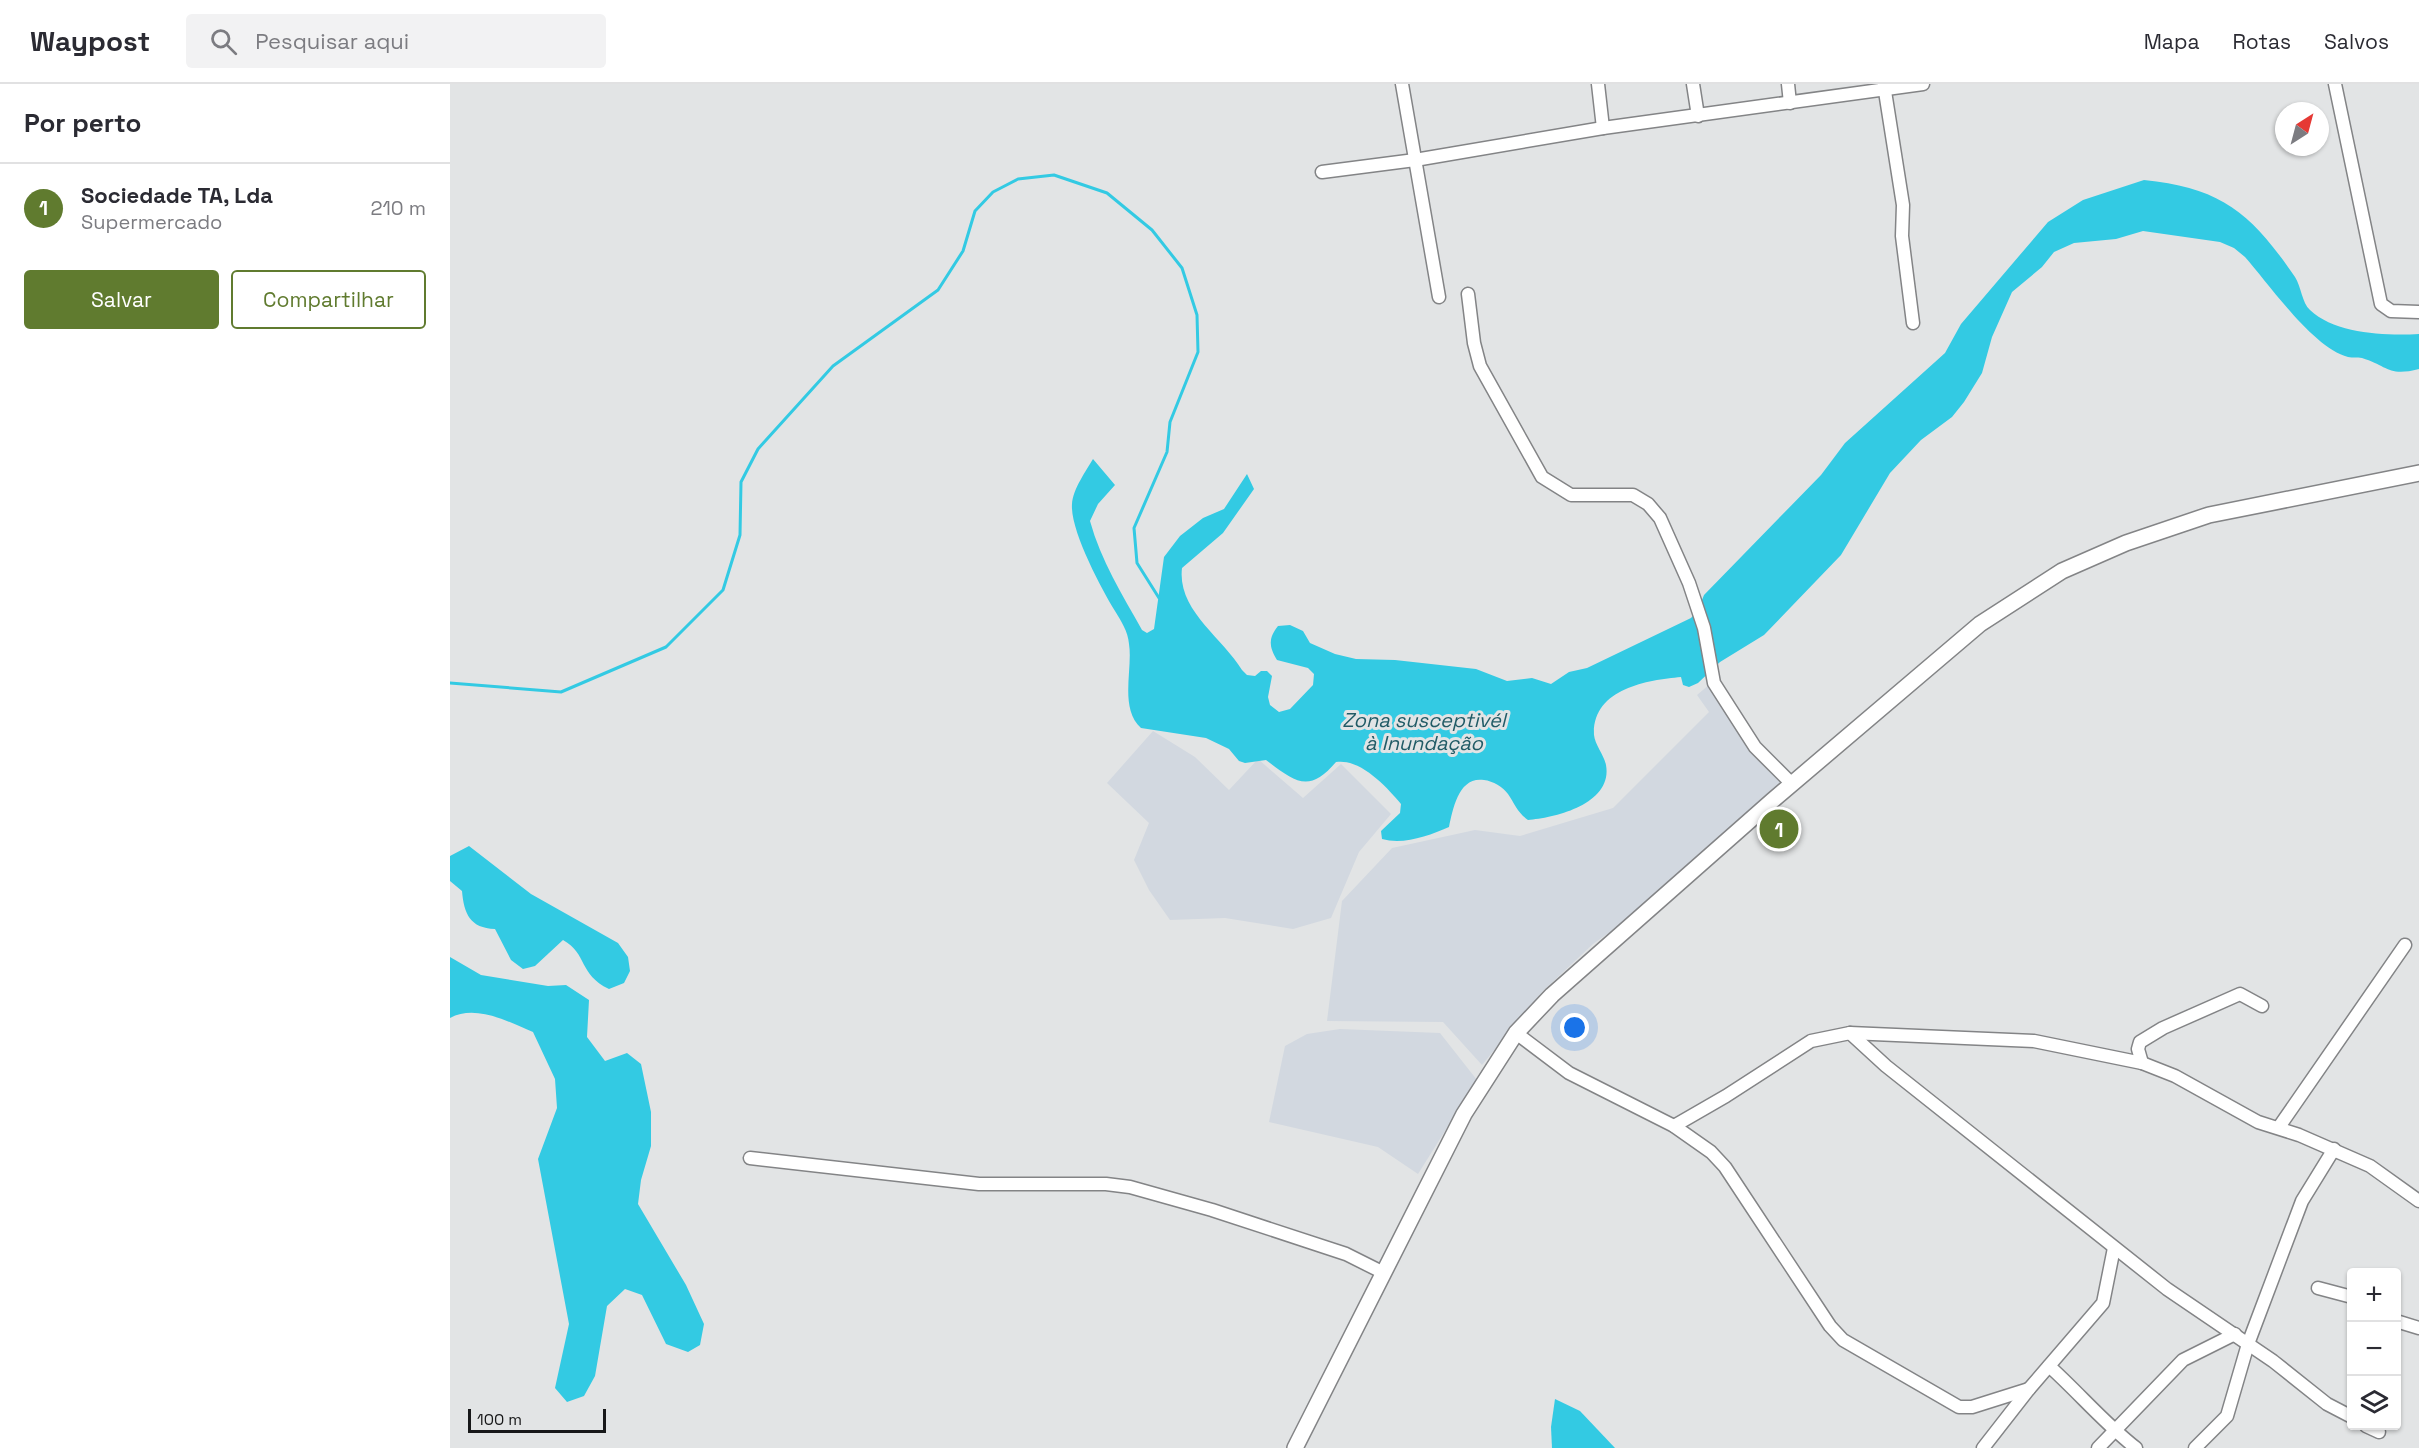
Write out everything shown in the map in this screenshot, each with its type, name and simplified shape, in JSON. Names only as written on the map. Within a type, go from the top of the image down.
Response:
[{"type":"main road","points":[[1295,1448],[1464,1114],[1516,1033],[1552,995],[1792,784],[1980,624],[2062,571],[2126,543],[2199,518],[2419,473]]},
{"type":"street","points":[[1402,84],[1439,297]]},
{"type":"street","points":[[1598,84],[1603,128]]},
{"type":"street","points":[[1693,84],[1698,116]]},
{"type":"street","points":[[1788,84],[1790,103]]},
{"type":"street","points":[[1322,172],[1415,160],[1603,128],[1790,103],[1885,87],[1923,84]]},
{"type":"street","points":[[2335,84],[2381,303],[2391,311],[2419,312]]},
{"type":"street","points":[[1885,87],[1903,205],[1902,236],[1913,323]]},
{"type":"street","points":[[1468,294],[1474,343],[1480,366],[1542,477],[1571,495],[1633,495],[1648,504],[1660,518],[1689,583],[1704,628],[1714,682],[1755,747],[1792,784]]},
{"type":"street","points":[[2279,1127],[2405,945]]},
{"type":"street","points":[[2142,1063],[2138,1049],[2140,1042],[2163,1028],[2240,994],[2262,1006]]},
{"type":"street","points":[[1516,1033],[1569,1073],[1674,1126],[1711,1152],[1725,1167],[1830,1326],[1843,1340],[1959,1407],[1972,1407],[2029,1389]]},
{"type":"street","points":[[1674,1126],[1726,1096],[1804,1045],[1850,1033],[2034,1041],[2142,1063],[2175,1076],[2258,1122],[2279,1127],[2370,1166],[2419,1200]]},
{"type":"street","points":[[1850,1033],[1886,1066],[2167,1289],[2235,1334],[2327,1404],[2347,1415]]},
{"type":"street","points":[[2195,1448],[2227,1416],[2248,1344],[2302,1201],[2334,1149]]},
{"type":"street","points":[[750,1158],[979,1184],[1130,1186],[1346,1254],[1384,1273]]},
{"type":"street","points":[[1983,1448],[2029,1389],[2103,1303],[2114,1248]]},
{"type":"street","points":[[2318,1288],[2347,1296]]},
{"type":"street","points":[[2400,1322],[2419,1328]]},
{"type":"street","points":[[2098,1448],[2183,1360],[2235,1334]]},
{"type":"street","points":[[2049,1366],[2082,1396],[2114,1431],[2136,1448]]},
{"type":"street","points":[[2375,1430],[2379,1432]]},
{"type":"shaded area","points":[[1710,684],[1782,781],[1655,900],[1593,944],[1542,992],[1482,1065],[1443,1022],[1327,1021],[1342,901],[1392,848],[1475,830],[1520,836],[1613,808],[1709,712],[1697,695]]},
{"type":"shaded area","points":[[1153,731],[1195,757],[1229,790],[1258,759],[1303,798],[1341,764],[1391,814],[1359,852],[1331,918],[1293,929],[1225,918],[1170,920],[1149,890],[1134,860],[1149,823],[1107,783]]},
{"type":"shaded area","points":[[1340,1029],[1440,1033],[1477,1080],[1418,1174],[1378,1147],[1269,1122],[1285,1046],[1307,1034]]},
{"type":"water","name":"Zona susceptivél à Inundação","points":[[2144,180],[2171,184],[2214,197],[2248,220],[2264,236],[2297,281],[2307,307],[2321,318],[2347,329],[2362,332],[2419,334],[2419,369],[2401,372],[2389,370],[2371,361],[2348,357],[2335,351],[2306,329],[2245,257],[2234,248],[2220,242],[2143,231],[2116,239],[2074,243],[2054,252],[2042,267],[2012,292],[1992,337],[1982,373],[1964,402],[1952,417],[1921,440],[1890,473],[1841,555],[1764,635],[1720,662],[1698,683],[1689,687],[1683,685],[1681,677],[1653,681],[1624,690],[1602,707],[1596,719],[1594,735],[1606,765],[1606,778],[1601,790],[1580,806],[1553,816],[1528,820],[1501,787],[1484,780],[1475,780],[1463,788],[1459,795],[1449,827],[1416,839],[1390,841],[1382,839],[1381,831],[1400,813],[1401,804],[1381,782],[1354,764],[1336,762],[1318,778],[1302,781],[1285,774],[1266,760],[1245,763],[1239,761],[1229,749],[1206,738],[1141,728],[1134,720],[1130,710],[1128,688],[1130,654],[1127,635],[1087,559],[1073,515],[1072,504],[1075,492],[1093,459],[1115,485],[1098,504],[1090,521],[1113,577],[1142,630],[1147,633],[1154,629],[1164,557],[1180,536],[1203,518],[1224,509],[1247,474],[1254,489],[1223,533],[1182,568],[1182,583],[1186,597],[1194,610],[1242,670],[1247,675],[1255,676],[1261,671],[1267,671],[1272,676],[1268,697],[1270,705],[1279,712],[1290,709],[1313,685],[1314,674],[1308,668],[1277,660],[1271,643],[1272,635],[1278,626],[1290,625],[1303,631],[1310,643],[1335,654],[1356,659],[1395,660],[1476,669],[1507,681],[1532,678],[1551,684],[1569,672],[1587,668],[1691,618],[1698,610],[1704,595],[1821,475],[1845,443],[1945,353],[1961,324],[2048,222],[2083,200]]},
{"type":"water","points":[[469,846],[531,894],[618,943],[628,957],[630,971],[624,983],[609,989],[599,983],[587,971],[576,951],[563,940],[535,966],[523,969],[511,960],[495,929],[480,926],[470,918],[464,906],[462,891],[450,881],[450,856]]},
{"type":"water","points":[[450,957],[481,975],[548,986],[566,985],[589,1000],[587,1037],[605,1061],[627,1053],[641,1064],[651,1112],[651,1146],[641,1180],[638,1204],[686,1285],[704,1324],[700,1345],[688,1352],[666,1344],[642,1295],[625,1289],[607,1306],[595,1376],[584,1396],[567,1402],[555,1388],[569,1324],[538,1159],[557,1108],[555,1079],[533,1032],[503,1019],[481,1014],[460,1014],[450,1018]]},
{"type":"water","points":[[1555,1399],[1580,1411],[1615,1448],[1552,1448],[1551,1427]]},
{"type":"waterway","points":[[450,683],[561,692],[666,647],[723,590],[740,535],[741,482],[758,449],[833,366],[938,290],[963,251],[975,211],[993,192],[1018,179],[1054,175],[1107,193],[1152,230],[1182,268],[1197,315],[1198,352],[1170,422],[1167,452],[1134,528],[1137,563],[1159,598]]},
{"type":"place","name":"Sociedade TA, Lda","points":[[1779,829]]}]
